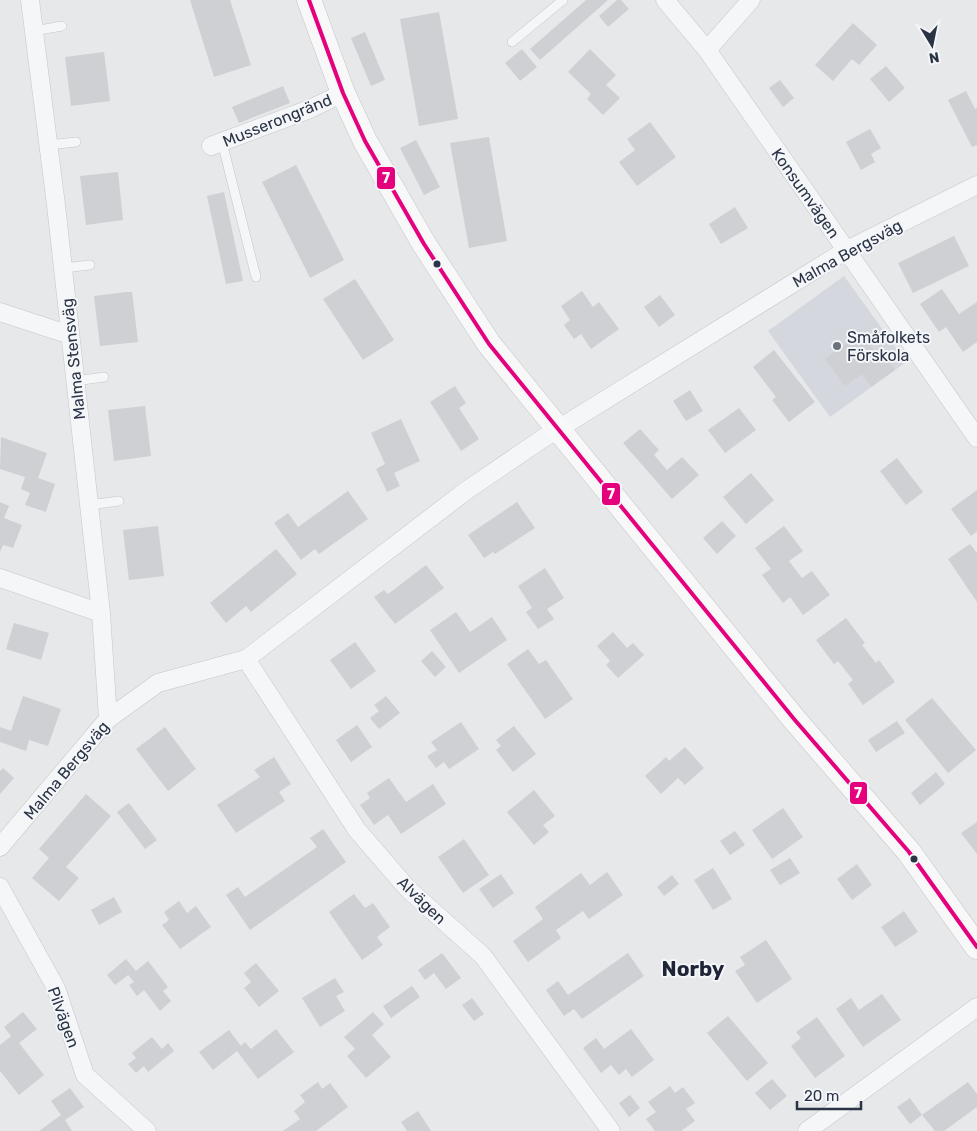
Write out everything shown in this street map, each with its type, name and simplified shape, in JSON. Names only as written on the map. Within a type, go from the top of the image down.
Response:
[{"type":"street","name":"Malma Stensväg","points":[[30,0],[63,268],[101,613],[108,719]]},
{"type":"street","points":[[309,0],[343,93],[365,141],[430,253],[489,344],[794,720],[909,852],[977,947]]},
{"type":"street","name":"Konsumvägen","points":[[665,0],[707,50],[977,438]]},
{"type":"street","points":[[707,50],[752,0]]},
{"type":"street","name":"Musserongränd","points":[[217,144],[310,109],[343,93]]},
{"type":"street","name":"Malma Bergsväg","points":[[0,847],[108,719],[158,683],[246,659],[467,490],[559,429],[846,251],[977,185]]},
{"type":"street","points":[[0,312],[70,335]]},
{"type":"street","points":[[0,578],[101,613]]},
{"type":"street","name":"Alvägen","points":[[246,659],[357,830],[408,889],[483,956],[611,1131]]},
{"type":"street","name":"Pilvägen","points":[[0,887],[56,988],[85,1075],[147,1131]]},
{"type":"street","points":[[807,1131],[977,1008]]},
{"type":"lane","points":[[512,42],[563,0]]},
{"type":"lane","points":[[34,31],[62,26]]},
{"type":"lane","points":[[48,145],[76,142]]},
{"type":"lane","points":[[217,144],[256,277]]},
{"type":"lane","points":[[63,268],[90,265]]},
{"type":"lane","points":[[75,381],[104,377]]},
{"type":"lane","points":[[89,505],[119,501]]},
{"type":"shaded area","name":"Småfolkets Förskola","points":[[844,276],[906,362],[830,417],[768,331]]},
{"type":"building","points":[[190,0],[230,0],[251,65],[214,77]]},
{"type":"building","points":[[586,0],[608,0],[540,60],[530,49]]},
{"type":"building","points":[[617,0],[621,0],[629,9],[608,27],[599,16]]},
{"type":"building","points":[[439,12],[458,119],[419,126],[400,19]]},
{"type":"building","points":[[853,23],[877,45],[859,65],[852,59],[833,81],[815,65]]},
{"type":"building","points":[[365,32],[385,80],[371,86],[351,38]]},
{"type":"building","points":[[522,49],[537,67],[520,81],[505,63]]},
{"type":"building","points":[[590,49],[616,75],[606,85],[620,98],[603,115],[587,99],[591,94],[568,72]]},
{"type":"building","points":[[104,52],[110,101],[71,106],[65,57]]},
{"type":"building","points":[[886,66],[905,88],[889,102],[870,79]]},
{"type":"building","points":[[780,80],[794,98],[783,107],[769,88]]},
{"type":"building","points":[[283,86],[290,103],[239,123],[232,107]]},
{"type":"building","points":[[966,91],[975,109],[977,108],[977,145],[972,147],[948,100]]},
{"type":"building","points":[[650,122],[676,157],[637,186],[619,162],[635,150],[627,139]]},
{"type":"building","points":[[870,129],[881,148],[871,154],[875,162],[861,170],[846,142]]},
{"type":"building","points":[[489,137],[507,241],[469,248],[450,143]]},
{"type":"building","points":[[416,140],[440,187],[424,195],[400,148]]},
{"type":"building","points":[[296,165],[344,260],[310,278],[262,182]]},
{"type":"building","points":[[118,172],[123,220],[86,225],[80,176]]},
{"type":"building","points":[[224,192],[243,281],[226,284],[207,196]]},
{"type":"building","points":[[735,207],[748,228],[721,244],[709,224]]},
{"type":"building","points":[[954,236],[969,266],[913,293],[898,263]]},
{"type":"building","points":[[355,279],[394,340],[363,360],[323,299]]},
{"type":"building","points":[[942,289],[959,314],[977,302],[977,342],[963,352],[946,327],[939,332],[920,304]]},
{"type":"building","points":[[582,291],[593,307],[599,302],[619,329],[591,349],[581,334],[574,339],[564,325],[570,320],[561,306]]},
{"type":"building","points":[[132,292],[138,342],[100,346],[94,296]]},
{"type":"building","points":[[660,295],[675,315],[659,327],[644,307]]},
{"type":"building","points":[[861,333],[881,361],[886,357],[895,370],[871,387],[862,374],[845,386],[825,359]]},
{"type":"building","points":[[774,350],[815,402],[789,422],[772,400],[776,397],[753,367]]},
{"type":"building","points":[[455,386],[466,403],[459,408],[479,439],[461,451],[430,402]]},
{"type":"building","points":[[690,390],[703,411],[686,421],[673,401]]},
{"type":"building","points":[[145,406],[151,456],[114,461],[108,410]]},
{"type":"building","points":[[739,408],[756,430],[725,453],[708,430]]},
{"type":"building","points":[[401,419],[420,461],[394,473],[400,486],[387,492],[376,469],[385,464],[371,433]]},
{"type":"building","points":[[640,429],[659,450],[654,455],[667,470],[682,457],[699,475],[672,499],[623,443]]},
{"type":"building","points":[[1,437],[47,453],[38,478],[55,484],[46,512],[25,505],[30,493],[21,489],[25,477],[0,469]]},
{"type":"building","points":[[897,458],[923,492],[906,505],[880,471]]},
{"type":"building","points":[[751,473],[774,500],[746,524],[723,497]]},
{"type":"building","points":[[977,490],[977,531],[971,536],[951,509]]},
{"type":"building","points":[[348,491],[368,519],[319,554],[315,549],[301,560],[274,523],[288,513],[298,527]]},
{"type":"building","points":[[0,502],[9,506],[4,518],[22,525],[13,548],[3,545],[0,552]]},
{"type":"building","points":[[517,502],[535,528],[495,554],[493,552],[484,558],[468,535]]},
{"type":"building","points":[[722,521],[736,536],[717,554],[703,538]]},
{"type":"building","points":[[158,526],[164,576],[129,580],[123,530]]},
{"type":"building","points":[[784,526],[803,551],[789,561],[802,578],[812,571],[830,595],[803,615],[790,597],[783,603],[762,575],[771,569],[755,548]]},
{"type":"building","points":[[970,544],[977,553],[977,602],[948,559]]},
{"type":"building","points":[[276,549],[297,574],[251,612],[246,606],[226,623],[210,603]]},
{"type":"building","points":[[426,565],[444,588],[395,624],[374,597],[384,590],[388,594]]},
{"type":"building","points":[[545,568],[564,598],[547,609],[554,619],[538,629],[526,612],[532,608],[518,586]]},
{"type":"building","points":[[456,612],[470,632],[492,617],[507,640],[459,673],[430,630]]},
{"type":"building","points":[[846,618],[865,643],[862,645],[876,663],[879,660],[895,682],[863,705],[848,684],[853,680],[838,661],[834,664],[816,640]]},
{"type":"building","points":[[14,623],[49,633],[41,660],[6,649]]},
{"type":"building","points":[[613,632],[627,648],[633,643],[644,655],[618,678],[606,665],[610,661],[597,646]]},
{"type":"building","points":[[355,642],[376,671],[351,689],[330,660]]},
{"type":"building","points":[[528,649],[539,664],[546,660],[573,699],[545,719],[507,664]]},
{"type":"building","points":[[432,651],[446,667],[435,677],[421,661]]},
{"type":"building","points":[[23,696],[61,709],[48,746],[29,740],[26,751],[0,742],[0,727],[11,731]]},
{"type":"building","points":[[386,696],[400,713],[379,729],[370,718],[379,711],[374,705]]},
{"type":"building","points":[[932,698],[976,750],[948,773],[905,720]]},
{"type":"building","points":[[897,721],[905,733],[876,752],[868,740]]},
{"type":"building","points":[[461,722],[479,749],[449,769],[444,762],[436,768],[427,756],[437,750],[431,742]]},
{"type":"building","points":[[357,725],[372,747],[351,762],[336,740]]},
{"type":"building","points":[[514,726],[536,754],[513,772],[496,750],[501,746],[496,740]]},
{"type":"building","points":[[165,727],[196,769],[168,791],[136,749]]},
{"type":"building","points":[[685,747],[704,768],[685,785],[678,778],[661,794],[645,776],[666,757],[669,761]]},
{"type":"building","points":[[274,757],[291,784],[279,792],[285,801],[236,833],[217,805],[260,777],[254,770]]},
{"type":"building","points":[[3,768],[14,778],[0,794],[0,771]]},
{"type":"building","points":[[936,772],[945,784],[920,805],[911,793]]},
{"type":"building","points":[[389,778],[406,802],[433,784],[446,804],[401,834],[388,815],[374,825],[360,805],[370,798],[367,793]]},
{"type":"building","points":[[534,790],[555,816],[543,825],[549,832],[534,845],[507,812]]},
{"type":"building","points":[[86,794],[111,816],[66,867],[79,878],[59,901],[32,878],[49,858],[39,849]]},
{"type":"building","points":[[129,803],[157,840],[145,849],[117,812]]},
{"type":"building","points":[[783,808],[803,837],[772,859],[752,830]]},
{"type":"building","points":[[977,822],[977,854],[961,833]]},
{"type":"building","points":[[323,829],[346,862],[250,930],[226,895],[238,887],[245,897],[317,847],[310,838]]},
{"type":"building","points":[[735,831],[745,845],[730,855],[720,841]]},
{"type":"building","points":[[464,839],[489,875],[463,893],[438,857]]},
{"type":"building","points":[[790,858],[800,873],[780,885],[770,870]]},
{"type":"building","points":[[857,864],[872,885],[852,900],[837,879]]},
{"type":"building","points":[[713,868],[732,899],[713,910],[694,880]]},
{"type":"building","points":[[607,872],[623,895],[589,919],[583,911],[556,930],[561,938],[528,962],[513,941],[543,919],[535,907],[581,873],[590,885]]},
{"type":"building","points":[[501,874],[514,893],[493,908],[479,889]]},
{"type":"building","points":[[672,875],[679,884],[664,896],[657,887]]},
{"type":"building","points":[[354,894],[365,908],[373,903],[390,927],[377,937],[383,945],[362,960],[329,912]]},
{"type":"building","points":[[114,897],[122,912],[99,925],[91,910]]},
{"type":"building","points":[[179,901],[187,913],[196,906],[211,927],[180,949],[162,925],[169,920],[164,912]]},
{"type":"building","points":[[904,911],[918,932],[895,947],[881,927]]},
{"type":"building","points":[[766,940],[792,979],[757,1003],[735,971],[745,965],[740,957]]},
{"type":"building","points":[[442,953],[461,978],[446,989],[434,973],[425,980],[418,970]]},
{"type":"building","points":[[628,953],[644,976],[582,1019],[574,1009],[564,1016],[546,990],[558,981],[568,995]]},
{"type":"building","points":[[126,959],[136,971],[148,961],[168,987],[163,991],[171,1001],[160,1011],[144,990],[137,996],[129,985],[134,982],[128,975],[115,985],[107,975]]},
{"type":"building","points":[[256,963],[279,991],[259,1007],[244,988],[251,982],[244,973]]},
{"type":"building","points":[[335,978],[344,992],[336,996],[345,1011],[320,1027],[302,998]]},
{"type":"building","points":[[412,986],[420,997],[391,1018],[383,1006]]},
{"type":"building","points":[[882,994],[901,1020],[863,1047],[836,1009],[851,998],[859,1010]]},
{"type":"building","points":[[472,998],[484,1014],[474,1021],[462,1005]]},
{"type":"building","points":[[23,1012],[37,1029],[19,1043],[44,1075],[19,1095],[0,1071],[0,1045],[11,1036],[4,1027]]},
{"type":"building","points":[[373,1012],[384,1024],[372,1035],[391,1057],[366,1078],[347,1056],[355,1049],[344,1037]]},
{"type":"building","points":[[728,1016],[768,1063],[747,1081],[707,1033]]},
{"type":"building","points":[[817,1017],[845,1056],[815,1078],[791,1046],[801,1038],[796,1032]]},
{"type":"building","points":[[276,1029],[294,1052],[258,1079],[237,1051],[213,1070],[199,1052],[229,1030],[241,1046],[245,1042],[251,1049]]},
{"type":"building","points":[[631,1029],[654,1060],[632,1077],[626,1069],[619,1075],[611,1065],[601,1073],[583,1048],[596,1038],[604,1049]]},
{"type":"building","points":[[152,1037],[162,1049],[168,1043],[174,1051],[148,1072],[144,1066],[136,1073],[128,1064],[136,1058],[132,1053]]},
{"type":"building","points":[[772,1079],[787,1096],[770,1110],[755,1093]]},
{"type":"building","points":[[318,1082],[322,1089],[330,1083],[348,1107],[316,1131],[283,1131],[300,1119],[294,1111],[305,1102],[300,1095]]},
{"type":"building","points":[[968,1082],[977,1094],[977,1107],[944,1131],[935,1131],[922,1115]]},
{"type":"building","points":[[670,1086],[675,1093],[683,1087],[695,1103],[686,1109],[695,1121],[681,1131],[655,1131],[646,1119],[656,1112],[648,1102]]},
{"type":"building","points":[[70,1088],[84,1107],[65,1120],[72,1131],[39,1131],[61,1115],[51,1101]]},
{"type":"building","points":[[630,1095],[640,1108],[629,1117],[619,1103]]},
{"type":"building","points":[[910,1098],[922,1115],[910,1124],[897,1107]]},
{"type":"building","points":[[418,1111],[431,1131],[407,1131],[401,1122]]},
{"type":"transit line","name":"7","points":[[309,0],[343,93],[365,141],[424,244],[489,344],[794,719],[909,852],[977,947]]},
{"type":"place","name":"Småfolkets Förskola","points":[[837,346]]},
{"type":"district","name":"Norby","points":[[693,969]]}]
